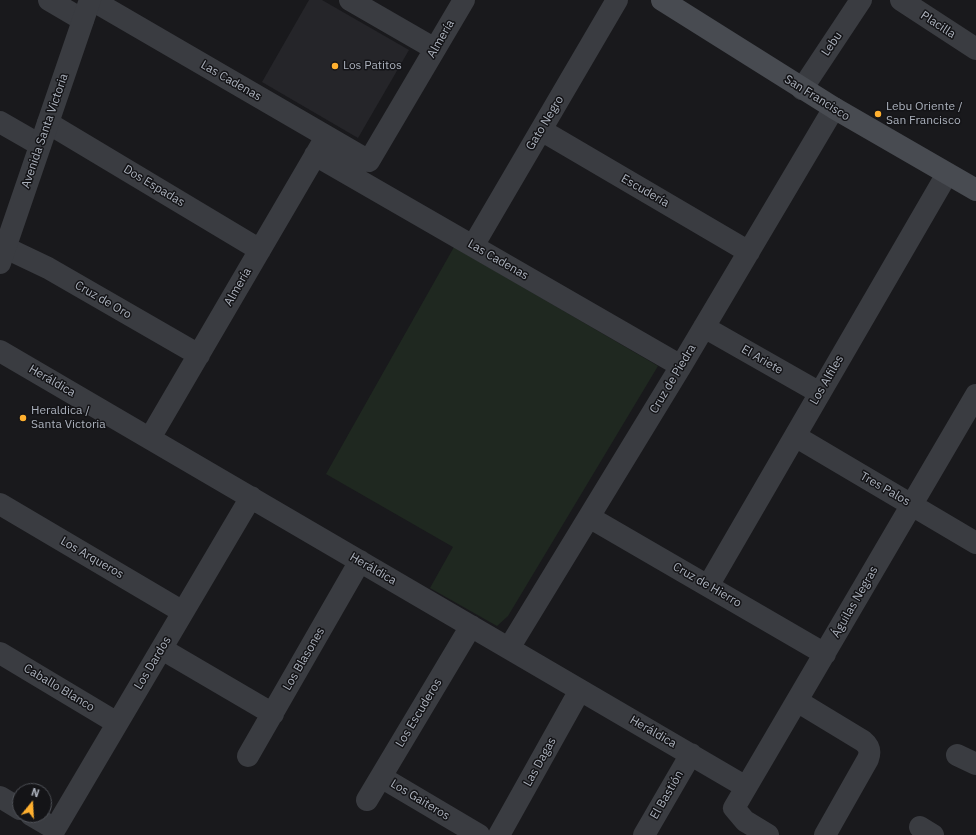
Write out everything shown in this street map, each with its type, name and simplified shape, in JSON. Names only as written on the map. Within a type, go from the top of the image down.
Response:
[{"type":"main road","name":"San Francisco","points":[[662,0],[802,89],[976,190]]},
{"type":"street","name":"Las Cadenas","points":[[49,0],[88,7],[326,136],[369,161]]},
{"type":"street","points":[[350,0],[435,49]]},
{"type":"street","name":"Almería","points":[[369,161],[464,0]]},
{"type":"street","name":"Gato Negro","points":[[472,246],[618,0]]},
{"type":"street","name":"Lebu","points":[[802,89],[861,0]]},
{"type":"street","name":"Placilla","points":[[901,0],[975,47]]},
{"type":"street","name":"Avenida Santa Victoria","points":[[3,255],[88,7]]},
{"type":"street","name":"Cruz de Piedra","points":[[509,648],[681,366],[834,108]]},
{"type":"street","points":[[0,122],[40,146]]},
{"type":"street","name":"Dos Espadas","points":[[48,123],[260,250]]},
{"type":"street","name":"Escudería","points":[[541,130],[749,252]]},
{"type":"street","name":"Almería","points":[[150,438],[326,136]]},
{"type":"street","name":"Las Cadenas","points":[[315,155],[681,366]]},
{"type":"street","name":"Los Alfiles","points":[[708,586],[947,174]]},
{"type":"street","name":"Cruz de Oro","points":[[3,255],[48,268],[199,355]]},
{"type":"street","name":"El Ariete","points":[[704,327],[820,393]]},
{"type":"street","name":"Heráldica","points":[[0,351],[746,787]]},
{"type":"street","name":"Águilas Negras","points":[[768,835],[746,821],[734,808],[976,395]]},
{"type":"street","name":"Tres Palos","points":[[794,436],[976,543]]},
{"type":"street","name":"Los Dardos","points":[[45,823],[55,829],[251,497]]},
{"type":"street","name":"Los Arqueros","points":[[0,504],[184,612]]},
{"type":"street","name":"Cruz de Hierro","points":[[589,517],[825,654]]},
{"type":"street","name":"Los Blasones","points":[[248,756],[360,561]]},
{"type":"street","name":"Los Escuderos","points":[[367,800],[471,626]]},
{"type":"street","points":[[162,649],[273,714]]},
{"type":"street","name":"Caballo Blanco","points":[[0,653],[117,723]]},
{"type":"street","name":"Las Dagas","points":[[499,835],[580,690]]},
{"type":"street","points":[[797,701],[863,741],[869,748],[870,754],[868,759],[824,835]]},
{"type":"street","name":"El Bastión","points":[[644,835],[691,754]]},
{"type":"street","name":"Los Gaiteros","points":[[381,777],[479,835]]},
{"type":"street","points":[[0,797],[12,804]]},
{"type":"shaded area","name":"Los Patitos","points":[[309,0],[322,0],[409,50],[358,138],[262,82]]},
{"type":"shaded area","points":[[454,247],[658,366],[508,616],[497,626],[430,588],[453,547],[326,474]]},
{"type":"place","name":"Los Patitos","points":[[335,66]]},
{"type":"place","name":"Lebu Oriente / San Francisco","points":[[878,114]]},
{"type":"place","name":"Heraldica / Santa Victoria","points":[[23,418]]}]
